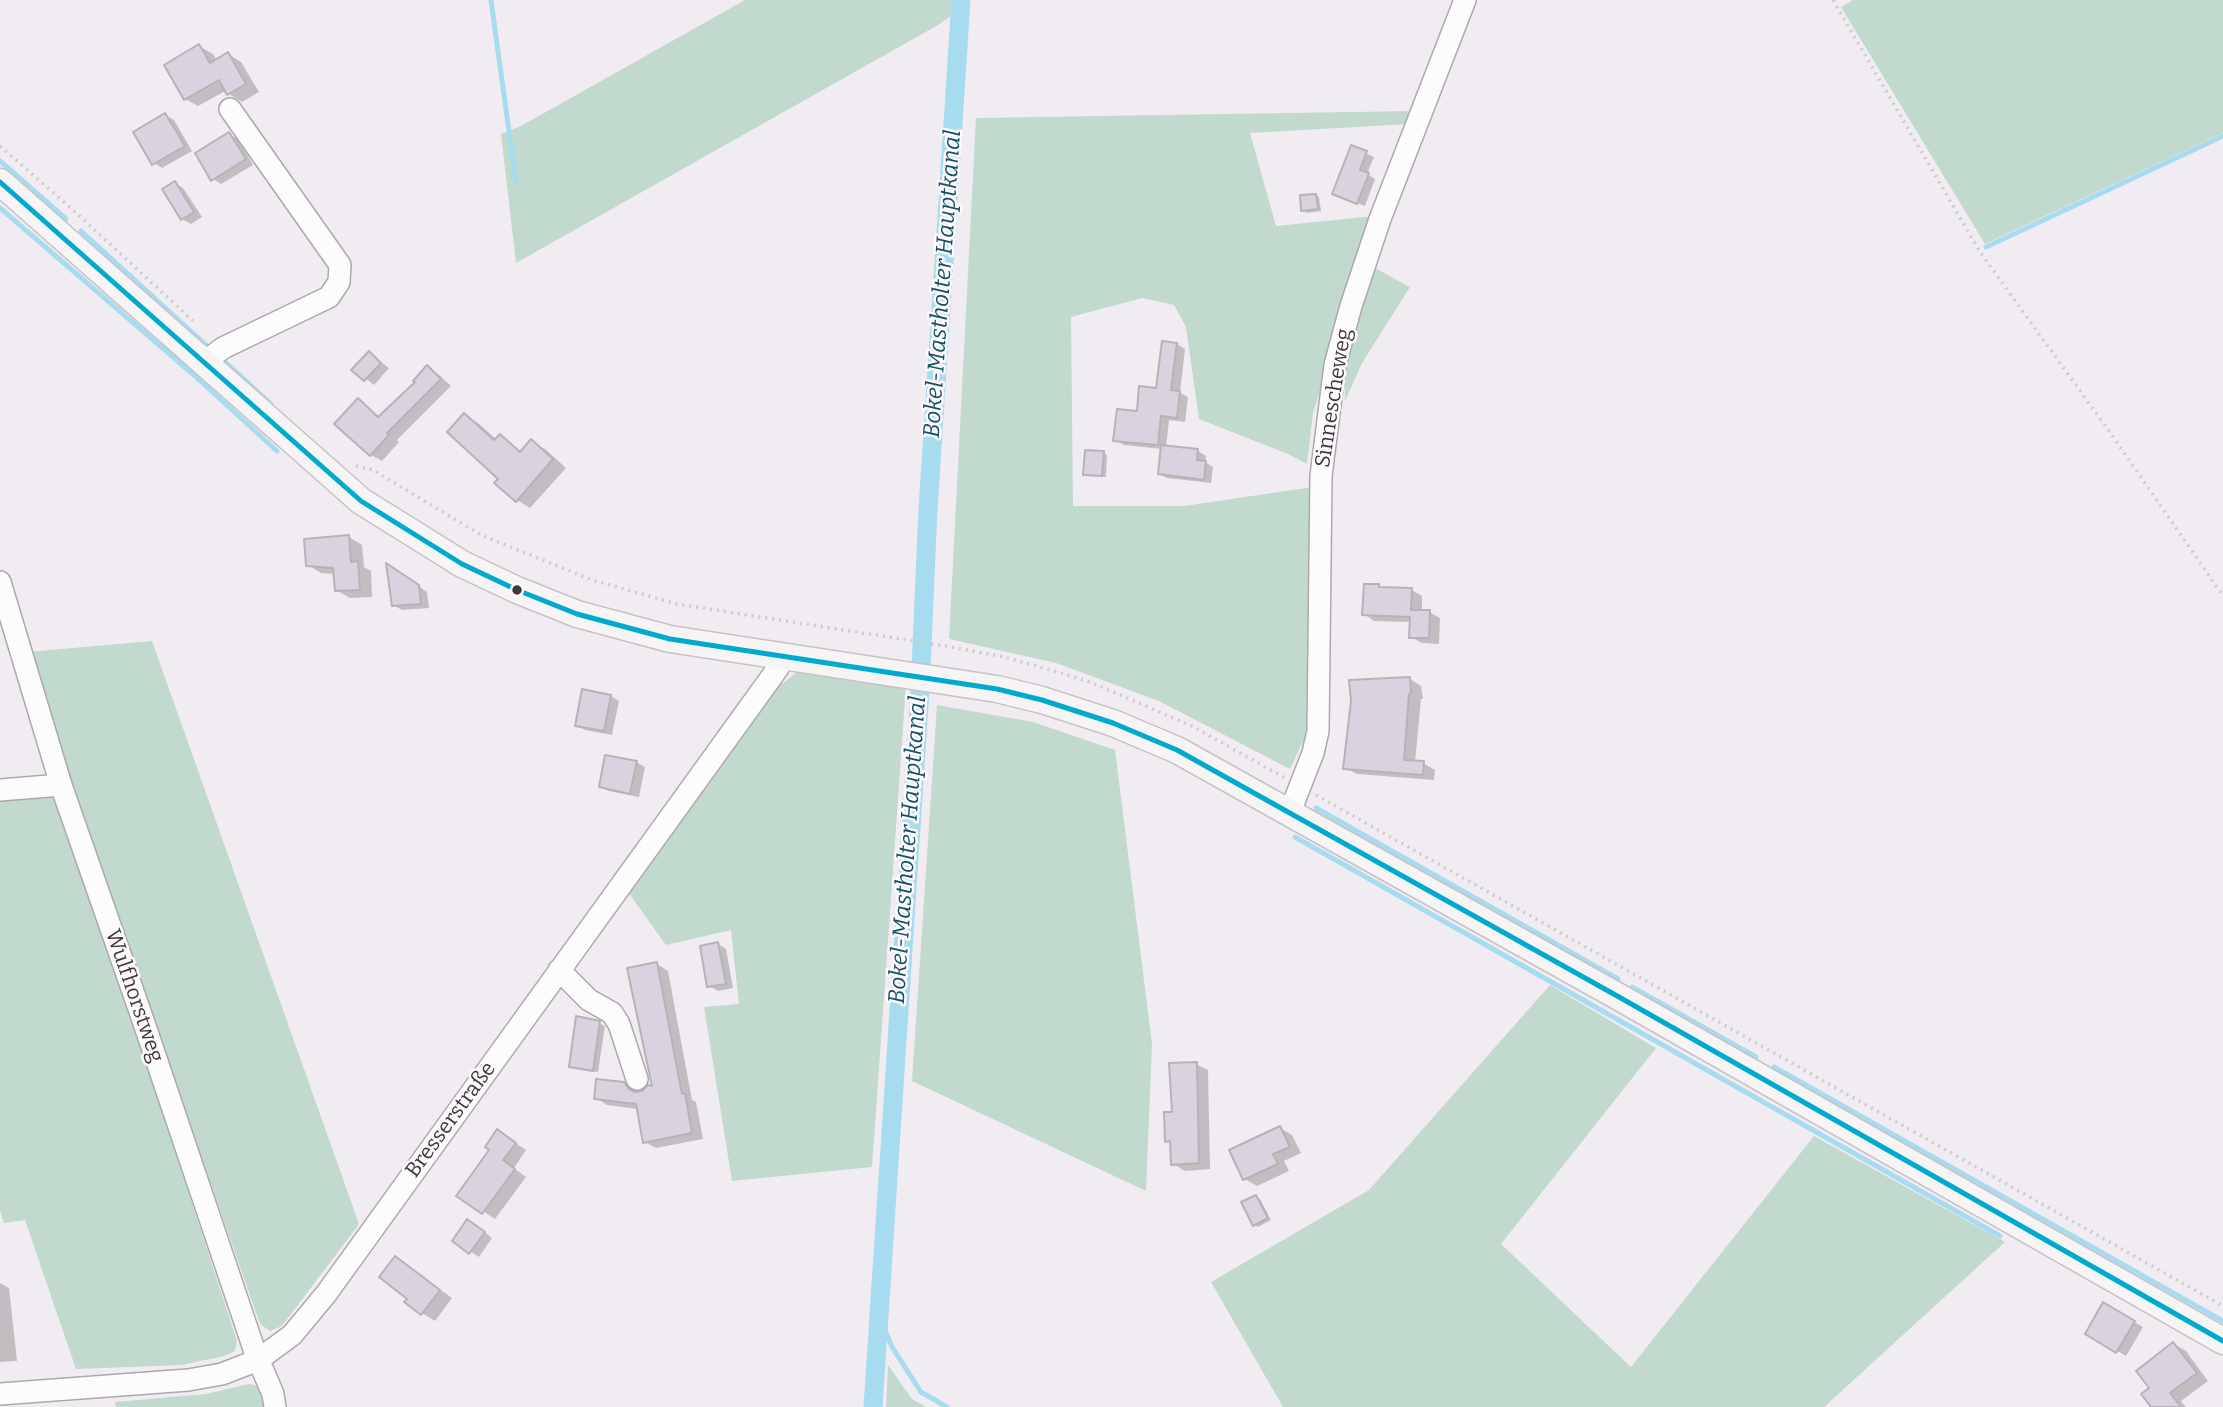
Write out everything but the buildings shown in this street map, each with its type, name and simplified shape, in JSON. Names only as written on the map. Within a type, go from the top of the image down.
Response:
[{"type":"main road","points":[[0,182],[213,356],[361,501],[461,564],[577,614],[670,639],[950,680],[1042,700],[1113,723],[1177,750],[1290,811],[2223,1341]]},
{"type":"street","name":"Sinnescheweg","points":[[1290,811],[1313,753],[1318,732],[1321,476],[1335,365],[1350,306],[1380,219],[1465,0]]},
{"type":"street","points":[[213,356],[329,297],[339,282],[340,265],[230,109]]},
{"type":"street","name":"Wulfhorstweg","points":[[0,582],[61,785],[258,1360],[273,1394],[275,1407]]},
{"type":"street","name":"Bresserstraße","points":[[0,1394],[24,1399],[222,1374],[258,1360],[292,1335],[326,1294],[778,668],[782,656]]},
{"type":"street","points":[[0,790],[61,785]]},
{"type":"street","points":[[559,970],[589,1000],[612,1013],[619,1024],[637,1079]]},
{"type":"path","points":[[1833,0],[1980,252],[2223,596]]},
{"type":"path","points":[[0,146],[82,218],[213,356]]},
{"type":"path","points":[[354,466],[373,470],[481,535],[592,580],[677,604],[1004,657],[1090,682],[1192,726],[1299,787],[1348,811],[2223,1306]]},
{"type":"green space","points":[[745,0],[952,0],[951,16],[938,25],[516,263],[501,134],[521,126]]},
{"type":"green space","points":[[1853,0],[2223,0],[2223,133],[1985,244],[1841,7]]},
{"type":"green space","points":[[1413,111],[1408,124],[1250,133],[1276,226],[1375,216],[1313,413],[1307,464],[1199,419],[1186,327],[1174,305],[1142,298],[1071,317],[1073,506],[1184,506],[1313,487],[1308,731],[1290,769],[1159,701],[1056,663],[949,639],[976,118]]},
{"type":"green space","points":[[1373,267],[1410,287],[1362,363],[1345,401],[1344,366]]},
{"type":"green space","points":[[152,641],[359,1224],[282,1326],[270,1331],[260,1324],[71,784],[28,652]]},
{"type":"green space","points":[[817,670],[906,685],[872,1167],[732,1181],[704,1007],[739,1004],[731,930],[666,945],[628,892],[773,691],[796,673]]},
{"type":"green space","points":[[937,705],[1033,722],[1115,750],[1152,1044],[1146,1191],[912,1081]]},
{"type":"green space","points":[[50,796],[61,801],[237,1341],[235,1351],[224,1356],[182,1365],[76,1369],[25,1220],[4,1223],[0,1210],[0,800]]},
{"type":"green space","points":[[1550,985],[1656,1048],[1501,1244],[1631,1367],[1814,1136],[2005,1242],[1824,1407],[1283,1407],[1211,1282],[1369,1190]]},
{"type":"green space","points":[[888,1365],[912,1399],[926,1407],[886,1407]]},
{"type":"green space","points":[[249,1384],[258,1386],[264,1407],[116,1407],[115,1402],[206,1394]]},
{"type":"waterway","points":[[491,0],[516,183]]},
{"type":"waterway","name":"Bokel-Mastholter Hauptkanal","points":[[873,1407],[920,690],[928,509],[961,0]]},
{"type":"waterway","points":[[1986,247],[2223,136]]},
{"type":"waterway","points":[[0,161],[66,219]]},
{"type":"waterway","points":[[0,208],[195,376],[277,451]]},
{"type":"waterway","points":[[81,231],[207,346]]},
{"type":"waterway","points":[[222,359],[271,404]]},
{"type":"waterway","points":[[1316,808],[1618,979]]},
{"type":"waterway","points":[[1295,837],[2000,1236]]},
{"type":"waterway","points":[[1632,987],[1756,1057]]},
{"type":"waterway","points":[[1774,1067],[2223,1321]]},
{"type":"waterway","points":[[879,1316],[892,1347],[921,1392],[947,1407]]},
{"type":"transit line","points":[[0,182],[361,501],[462,564],[577,614],[670,639],[997,689],[1042,700],[1113,723],[1177,750],[1619,997],[2223,1341]]}]
